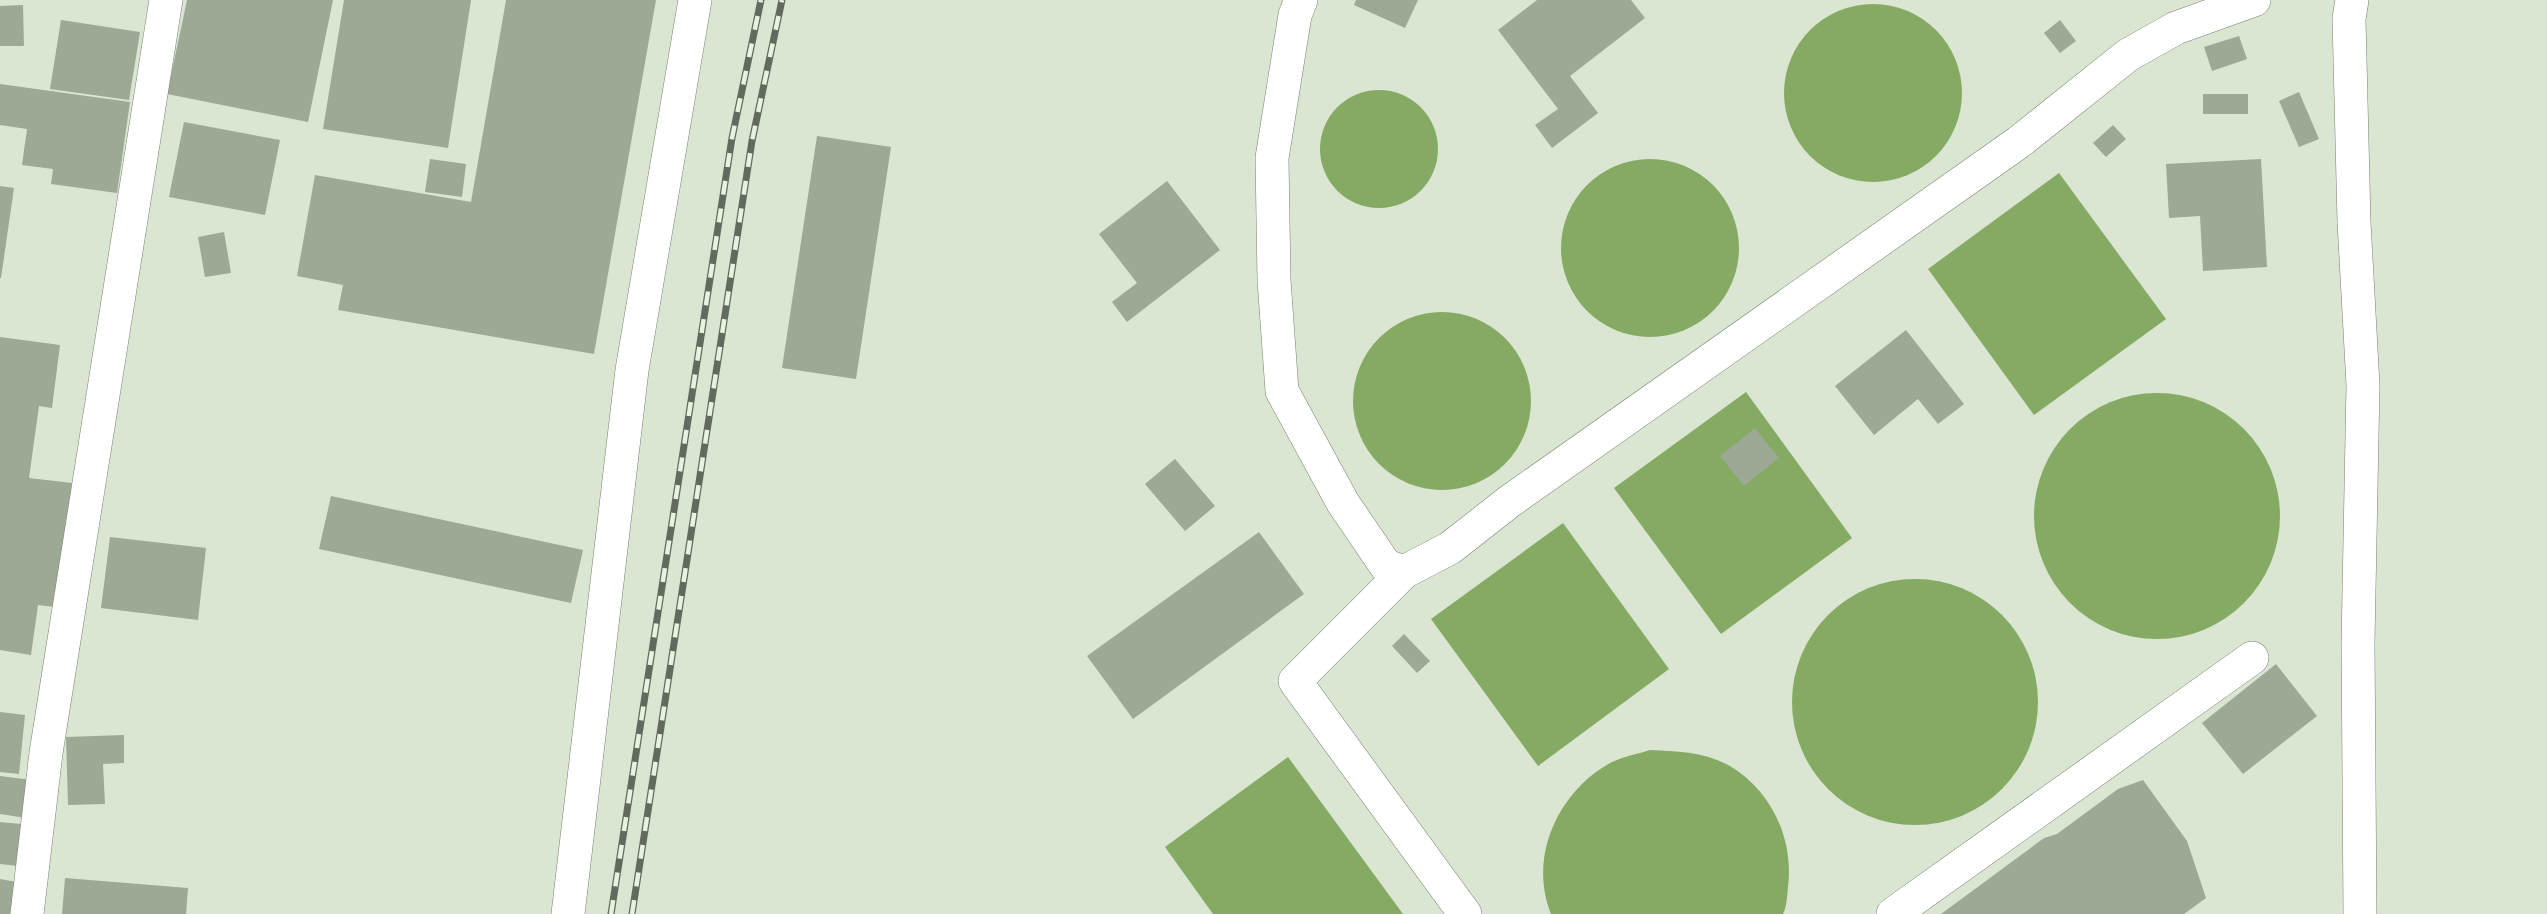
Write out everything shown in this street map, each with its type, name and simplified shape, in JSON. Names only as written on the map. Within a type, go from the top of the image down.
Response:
[{"type":"street","points":[[27,914],[46,753],[166,0]]},
{"type":"street","points":[[568,914],[632,370],[695,0]]},
{"type":"street","points":[[1301,0],[1295,15],[1272,158],[1274,280],[1282,392],[1343,504],[1386,566],[1404,572]]},
{"type":"street","points":[[1465,914],[1295,681],[1404,572],[1450,549],[1510,501],[2019,142],[2128,55],[2176,28],[2254,0]]},
{"type":"street","points":[[2352,0],[2349,19],[2354,222],[2363,385],[2358,643],[2360,914]]},
{"type":"street","points":[[1893,914],[2252,658]]},
{"type":"shaded area","points":[[1873,4],[1907,11],[1936,30],[1955,59],[1962,93],[1955,127],[1936,156],[1907,175],[1873,182],[1839,175],[1810,156],[1791,127],[1784,93],[1791,59],[1810,30],[1839,11]]},
{"type":"shaded area","points":[[1379,90],[1412,100],[1428,116],[1438,149],[1428,182],[1412,198],[1379,208],[1346,198],[1330,182],[1320,149],[1330,116],[1346,100]]},
{"type":"shaded area","points":[[1650,159],[1684,166],[1713,185],[1732,214],[1739,248],[1732,282],[1713,311],[1684,330],[1650,337],[1616,330],[1587,311],[1568,282],[1561,248],[1568,214],[1587,185],[1616,166]]},
{"type":"shaded area","points":[[2059,173],[2166,319],[2034,415],[1928,269]]},
{"type":"shaded area","points":[[1442,312],[1476,319],[1505,338],[1524,367],[1531,401],[1524,435],[1505,464],[1476,483],[1442,490],[1408,483],[1379,464],[1360,435],[1353,401],[1360,367],[1379,338],[1408,319]]},
{"type":"shaded area","points":[[1746,392],[1852,538],[1721,634],[1614,488]]},
{"type":"shaded area","points":[[2145,393],[2169,393],[2193,398],[2215,407],[2244,429],[2266,458],[2271,469],[2278,492],[2280,516],[2278,540],[2271,563],[2266,574],[2244,603],[2215,625],[2193,634],[2169,639],[2145,639],[2121,634],[2099,625],[2079,611],[2062,594],[2048,574],[2039,552],[2034,528],[2034,504],[2039,480],[2048,458],[2062,438],[2079,421],[2099,407],[2121,398]]},
{"type":"shaded area","points":[[1563,523],[1669,669],[1538,766],[1431,619]]},
{"type":"shaded area","points":[[1903,579],[1927,579],[1951,584],[1973,593],[2002,615],[2024,644],[2029,655],[2036,678],[2038,702],[2036,726],[2029,749],[2024,760],[2002,789],[1973,811],[1951,820],[1927,825],[1903,825],[1879,820],[1857,811],[1837,797],[1820,780],[1806,760],[1797,738],[1792,714],[1792,690],[1797,666],[1806,644],[1820,624],[1837,607],[1857,593],[1879,584]]},
{"type":"shaded area","points":[[1650,750],[1701,755],[1720,761],[1745,776],[1758,789],[1777,818],[1787,852],[1788,887],[1783,914],[1551,914],[1545,892],[1543,870],[1552,828],[1562,808],[1592,775],[1610,763]]},
{"type":"shaded area","points":[[1288,757],[1403,914],[1213,914],[1165,847]]},
{"type":"building","points":[[187,0],[333,0],[308,122],[167,94]]},
{"type":"building","points":[[344,0],[471,0],[448,148],[323,129]]},
{"type":"building","points":[[506,0],[656,0],[594,354],[338,310],[343,285],[297,276],[315,175],[471,202]]},
{"type":"building","points":[[1356,0],[1418,0],[1405,28],[1354,5]]},
{"type":"building","points":[[1537,0],[1631,0],[1645,18],[1570,76],[1598,113],[1552,148],[1535,125],[1558,109],[1498,30]]},
{"type":"building","points":[[23,5],[24,46],[0,46],[0,6]]},
{"type":"building","points":[[61,20],[140,32],[129,100],[50,89]]},
{"type":"building","points":[[2060,20],[2076,41],[2060,53],[2044,33]]},
{"type":"building","points":[[2239,36],[2247,59],[2212,71],[2204,47]]},
{"type":"building","points":[[0,84],[130,102],[117,193],[51,184],[53,169],[22,165],[27,129],[0,125]]},
{"type":"building","points":[[2299,92],[2319,139],[2299,147],[2279,101]]},
{"type":"building","points":[[2203,94],[2248,94],[2248,114],[2203,114]]},
{"type":"building","points":[[184,122],[280,140],[265,215],[169,197]]},
{"type":"building","points":[[2113,125],[2126,139],[2106,157],[2093,143]]},
{"type":"building","points":[[817,136],[891,147],[856,379],[782,368]]},
{"type":"building","points":[[430,159],[466,164],[462,197],[425,192]]},
{"type":"building","points":[[2261,159],[2267,267],[2203,271],[2200,216],[2169,218],[2166,164]]},
{"type":"building","points":[[1167,181],[1220,250],[1127,322],[1112,302],[1137,283],[1099,234]]},
{"type":"building","points":[[0,186],[14,188],[1,278],[0,278]]},
{"type":"building","points":[[224,232],[231,273],[205,277],[198,237]]},
{"type":"building","points":[[1906,330],[1964,404],[1938,424],[1918,399],[1874,435],[1835,386]]},
{"type":"building","points":[[0,337],[60,345],[52,408],[39,406],[29,478],[72,483],[55,607],[38,605],[31,655],[0,650]]},
{"type":"building","points":[[1755,428],[1779,458],[1744,486],[1720,456]]},
{"type":"building","points":[[1175,459],[1215,506],[1185,531],[1145,484]]},
{"type":"building","points":[[331,496],[583,550],[571,603],[319,549]]},
{"type":"building","points":[[1259,532],[1304,594],[1133,719],[1087,656]]},
{"type":"building","points":[[110,537],[206,548],[198,620],[101,608]]},
{"type":"building","points":[[1404,634],[1430,661],[1417,673],[1392,646]]},
{"type":"building","points":[[2276,664],[2317,716],[2243,774],[2202,723]]},
{"type":"building","points":[[0,712],[25,715],[19,774],[0,772]]},
{"type":"building","points":[[124,735],[124,763],[103,764],[105,804],[68,805],[66,737]]},
{"type":"building","points":[[0,776],[32,780],[26,818],[0,814]]},
{"type":"building","points":[[2143,780],[2187,841],[2206,898],[2184,914],[1941,914],[2044,838],[2057,834],[2118,789]]},
{"type":"building","points":[[0,822],[32,825],[28,867],[0,864]]},
{"type":"building","points":[[65,878],[188,888],[186,914],[62,914]]},
{"type":"building","points":[[0,879],[22,883],[16,914],[0,914]]},
{"type":"railway","points":[[611,914],[732,138],[761,0]]},
{"type":"railway","points":[[632,914],[752,141],[782,0]]}]
